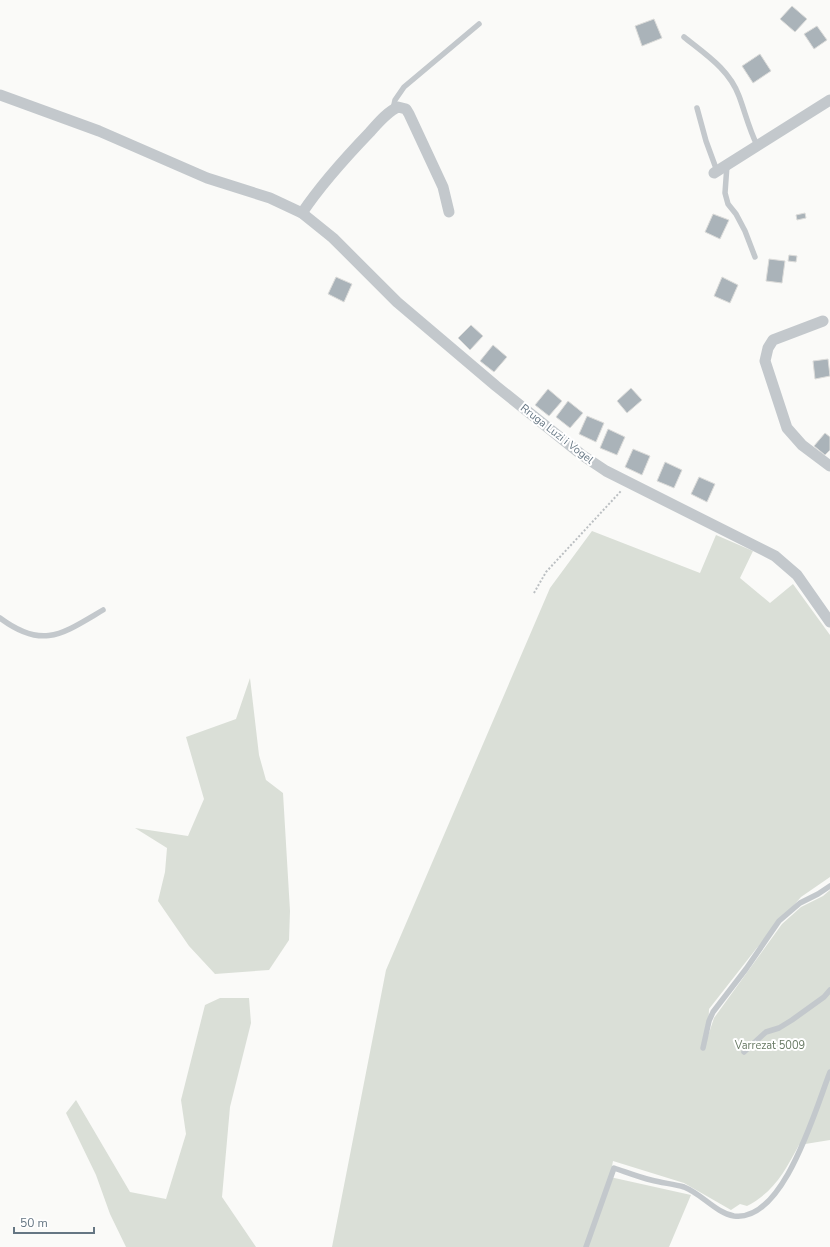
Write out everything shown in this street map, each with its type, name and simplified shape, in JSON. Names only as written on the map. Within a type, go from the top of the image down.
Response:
[{"type":"street","name":"Rruga Luzi i Vogel","points":[[0,96],[99,131],[207,178],[270,198],[302,214],[333,238],[397,302],[496,386],[582,455],[629,483],[776,556],[797,575],[830,622]]},
{"type":"street","points":[[715,172],[830,100]]},
{"type":"street","points":[[302,214],[338,165],[393,109],[402,107],[409,114],[443,187],[448,212]]},
{"type":"street","points":[[823,321],[773,340],[768,348],[765,361],[787,428],[802,445],[830,466]]},
{"type":"lane","points":[[393,109],[394,100],[404,87],[479,24]]},
{"type":"lane","points":[[684,37],[720,66],[730,79],[738,94],[749,129],[757,145]]},
{"type":"lane","points":[[697,108],[715,172]]},
{"type":"lane","points":[[727,165],[724,181],[726,198],[745,231],[755,257]]},
{"type":"lane","points":[[0,618],[15,629],[29,635],[44,637],[68,630],[103,610]]},
{"type":"lane","points":[[704,1048],[708,1021],[713,1012],[746,969],[779,921],[800,903],[830,886]]},
{"type":"lane","points":[[744,1052],[766,1032],[779,1028],[792,1020],[824,997],[830,990]]},
{"type":"lane","points":[[586,1247],[614,1168],[684,1188],[723,1212],[733,1216],[751,1214],[761,1208],[785,1180],[795,1163],[830,1072]]},
{"type":"path","points":[[534,593],[546,572],[629,483]]},
{"type":"green space","name":"Varrezat 5009","points":[[592,531],[700,573],[716,535],[753,551],[740,578],[770,603],[793,584],[830,635],[830,877],[801,897],[756,949],[709,1009],[708,1036],[714,1018],[782,924],[801,907],[823,896],[830,890],[830,1140],[799,1145],[784,1172],[765,1194],[747,1206],[740,1204],[731,1210],[684,1183],[613,1161],[610,1177],[691,1195],[669,1247],[332,1247],[386,970],[550,588]]},
{"type":"green space","points":[[250,678],[259,755],[266,780],[283,793],[290,911],[289,940],[269,970],[215,974],[189,946],[158,901],[165,872],[167,848],[135,828],[188,836],[204,799],[186,737],[236,719]]},
{"type":"green space","points":[[220,998],[249,998],[251,1023],[230,1107],[222,1197],[256,1247],[126,1247],[110,1214],[96,1175],[66,1113],[76,1100],[130,1192],[166,1199],[186,1134],[181,1100],[205,1005]]},
{"type":"building","points":[[792,6],[807,19],[795,32],[780,19]]},
{"type":"building","points":[[654,19],[662,38],[642,46],[635,26]]},
{"type":"building","points":[[817,26],[827,40],[814,49],[804,34]]},
{"type":"building","points":[[760,54],[771,71],[753,83],[742,66]]},
{"type":"building","points":[[805,213],[806,218],[797,220],[796,215]]},
{"type":"building","points":[[713,214],[729,220],[720,239],[705,232]]},
{"type":"building","points":[[789,255],[797,256],[796,262],[788,261]]},
{"type":"building","points":[[769,259],[785,261],[782,283],[766,281]]},
{"type":"building","points":[[336,277],[352,284],[344,302],[328,294]]},
{"type":"building","points":[[722,277],[738,285],[730,303],[714,296]]},
{"type":"building","points":[[471,325],[483,336],[470,350],[458,338]]},
{"type":"building","points":[[493,345],[507,357],[494,372],[480,361]]},
{"type":"building","points":[[828,359],[830,376],[815,379],[813,361]]},
{"type":"building","points":[[631,388],[642,400],[627,413],[617,401]]},
{"type":"building","points":[[548,389],[562,401],[549,416],[535,405]]},
{"type":"building","points":[[568,401],[583,413],[570,428],[556,417]]},
{"type":"building","points":[[587,416],[604,423],[596,442],[579,434]]},
{"type":"building","points":[[608,429],[625,437],[617,455],[600,448]]},
{"type":"building","points":[[825,433],[830,437],[830,450],[825,455],[814,446]]},
{"type":"building","points":[[633,449],[650,456],[642,475],[625,467]]},
{"type":"building","points":[[665,462],[682,470],[674,488],[657,481]]},
{"type":"building","points":[[699,477],[715,484],[707,502],[691,494]]}]
